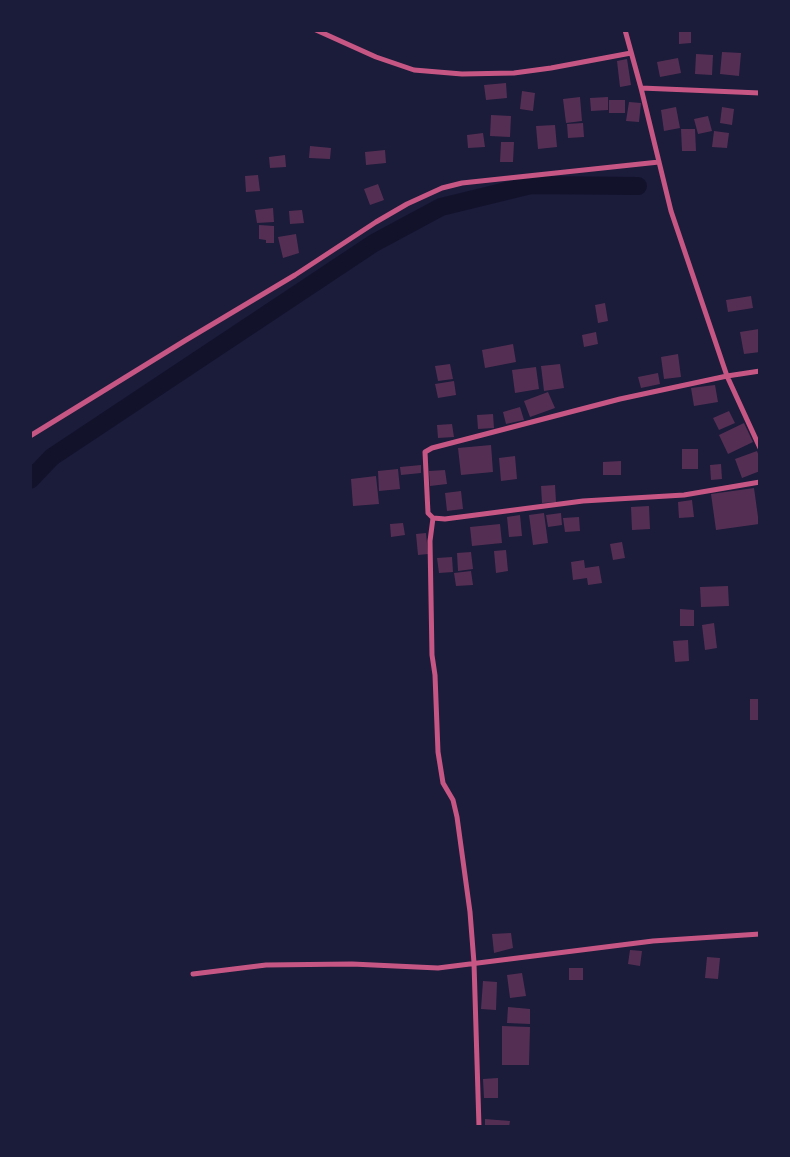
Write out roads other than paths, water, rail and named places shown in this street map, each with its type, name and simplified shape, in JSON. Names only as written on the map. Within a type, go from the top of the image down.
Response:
[{"type":"street","points":[[316,30],[414,70],[462,74],[526,72],[631,53]]},
{"type":"street","points":[[625,30],[671,211],[727,376],[760,448]]},
{"type":"street","points":[[641,88],[760,93]]},
{"type":"street","points":[[30,436],[295,275],[376,222],[442,188],[462,183],[659,162]]},
{"type":"street","points":[[760,371],[620,399],[425,452],[428,513],[433,518],[583,501],[684,495],[760,482]]},
{"type":"street","points":[[433,518],[430,541],[432,655],[438,752],[443,783],[453,800],[457,817],[470,912],[479,1127]]},
{"type":"street","points":[[193,974],[266,965],[352,964],[438,968],[653,941],[760,934]]},
{"type":"waterway","points":[[30,480],[52,457],[374,243],[441,207],[531,185],[638,186]]}]
